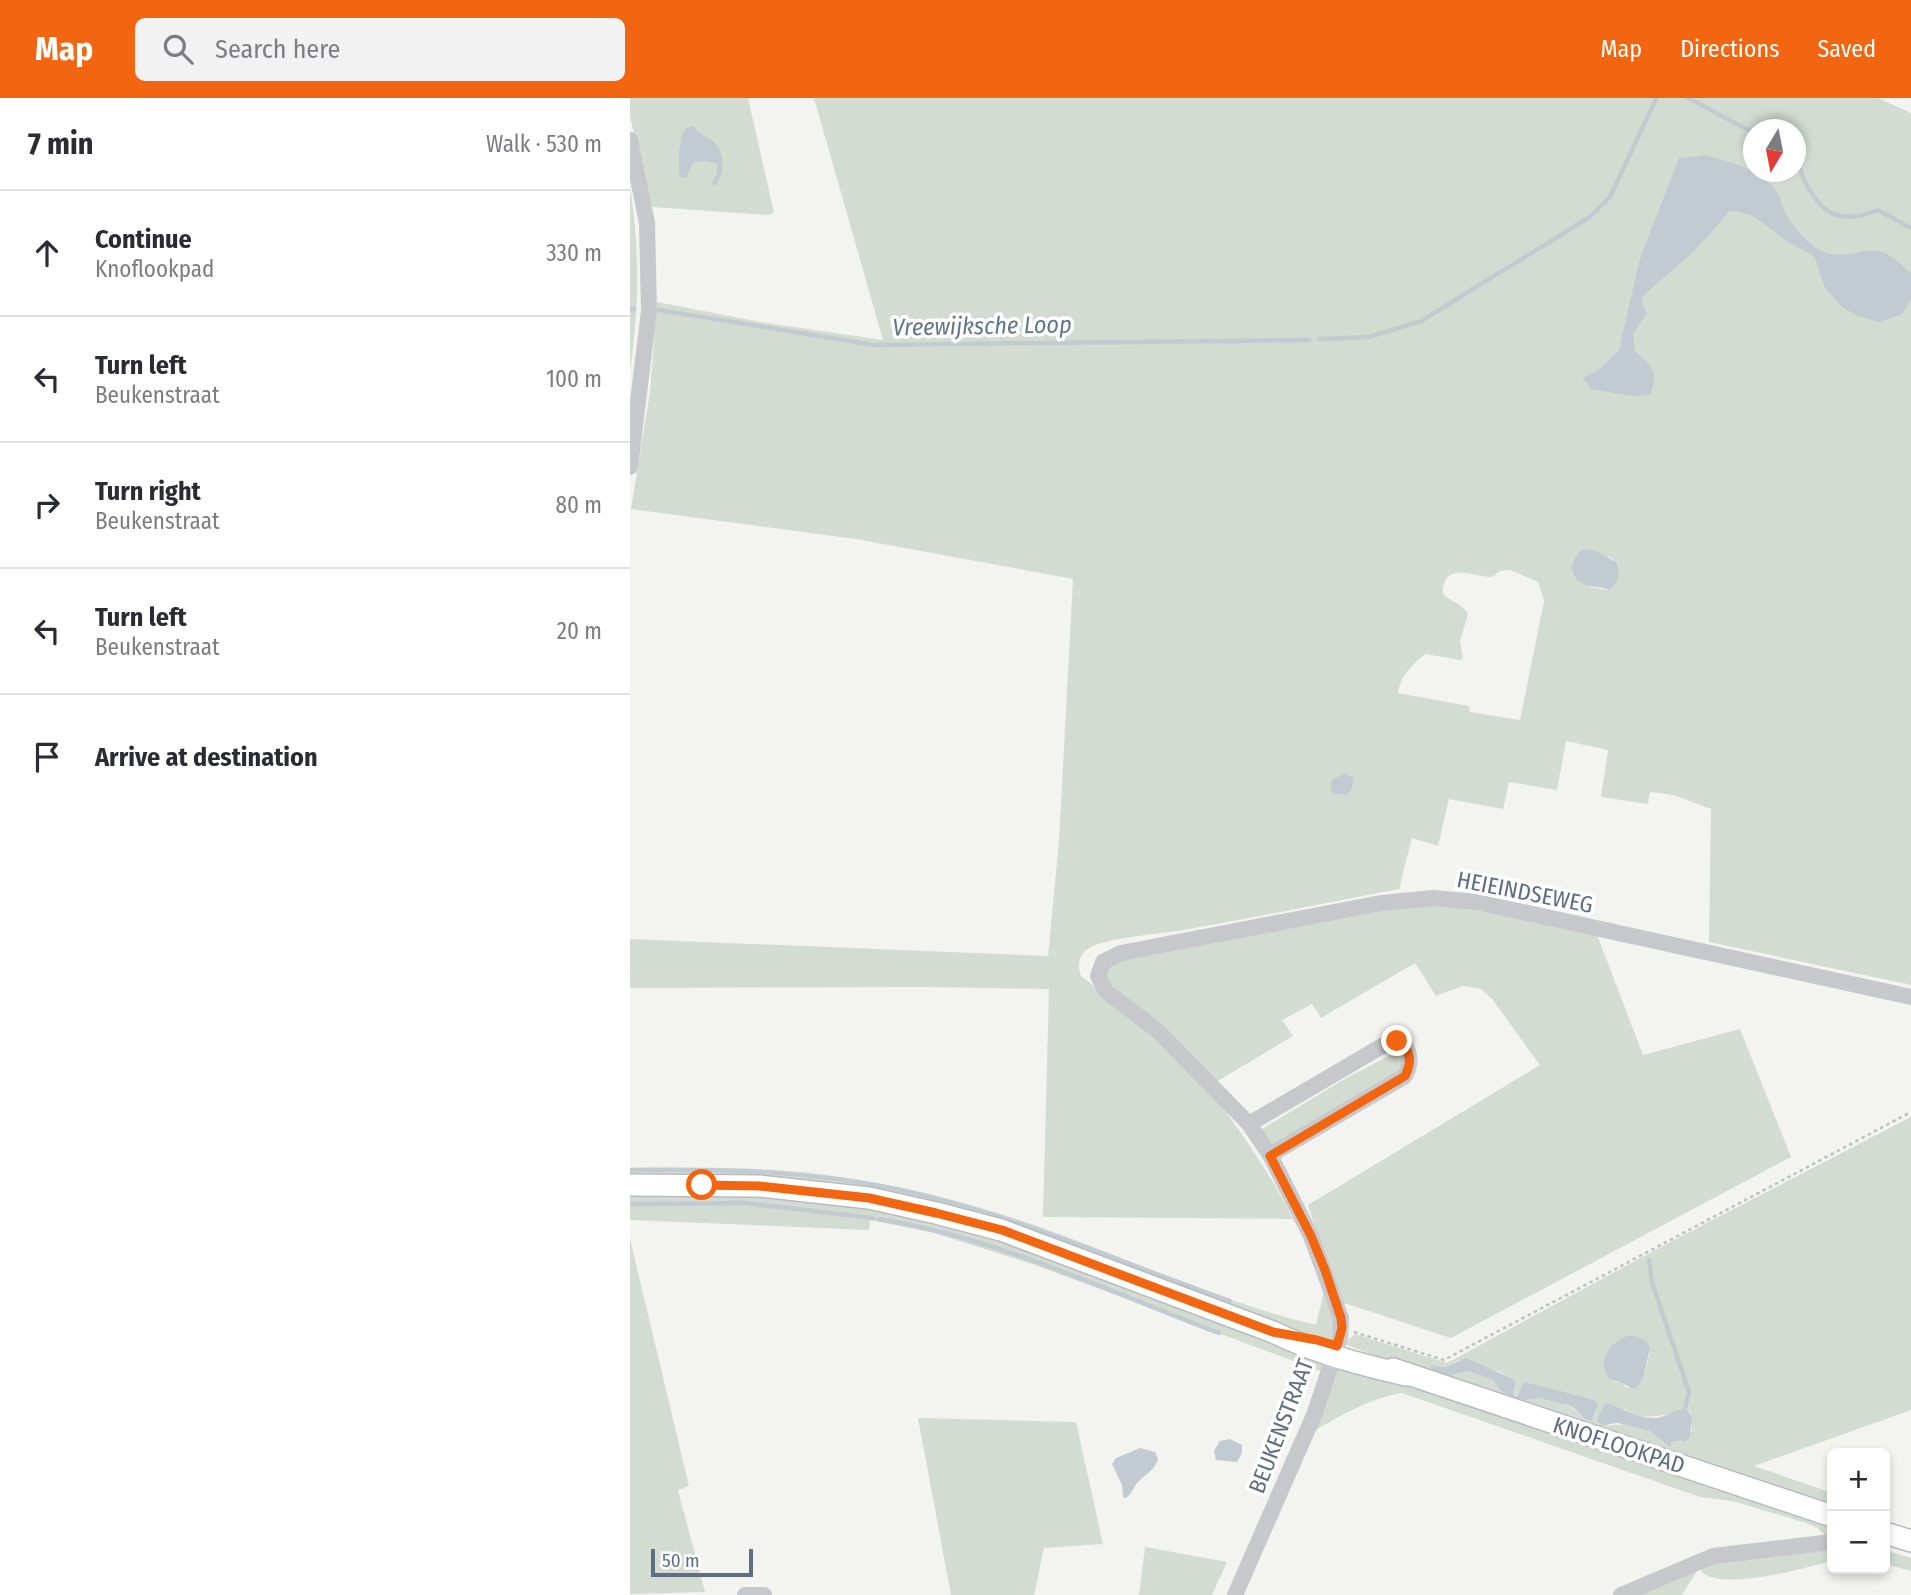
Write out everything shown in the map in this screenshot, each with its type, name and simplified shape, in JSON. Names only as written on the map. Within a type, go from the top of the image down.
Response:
[{"type":"main road","name":"KNOFLOOKPAD","points":[[630,1185],[760,1186],[869,1198],[1002,1230],[1273,1332],[1311,1350],[1337,1344],[1406,1375],[1827,1514]]},
{"type":"main road","points":[[1890,1535],[1911,1541]]},
{"type":"street","points":[[630,140],[647,223],[649,311],[630,467]]},
{"type":"street","name":"HEIEINDSEWEG","points":[[1249,1124],[1159,1032],[1106,991],[1098,976],[1103,962],[1121,953],[1381,904],[1434,898],[1477,902],[1911,997]]},
{"type":"street","points":[[1270,1156],[1405,1076],[1411,1058],[1405,1045],[1397,1041],[1390,1042],[1249,1124],[1270,1156],[1321,1259],[1341,1318],[1337,1344]]},
{"type":"street","name":"BEUKENSTRAAT","points":[[1235,1595],[1305,1438],[1337,1344]]},
{"type":"street","points":[[1621,1595],[1713,1556],[1827,1543]]},
{"type":"street","points":[[745,1595],[764,1595]]},
{"type":"path","points":[[1337,1344],[1444,1360],[1911,1112]]},
{"type":"shaded area","points":[[630,98],[748,98],[774,213],[768,215],[651,207],[630,116]],"holes":[[[686,128],[716,144],[720,179],[712,181],[717,173],[717,164],[703,161],[693,163],[687,172],[681,155],[681,139]]]},
{"type":"shaded area","points":[[814,98],[1878,98],[1911,113],[1911,985],[1709,942],[1711,809],[1674,795],[1650,792],[1648,804],[1601,797],[1608,750],[1566,741],[1557,790],[1509,782],[1503,809],[1449,799],[1438,846],[1412,838],[1399,889],[1178,931],[1115,940],[1092,947],[1081,957],[1081,976],[1148,1028],[1215,1099],[1250,1145],[1293,1219],[1043,1217],[1049,989],[630,988],[630,939],[1048,956],[1059,841],[1073,579],[856,539],[631,509],[650,392],[657,302],[760,322],[883,340]],"holes":[[[1609,557],[1616,562],[1609,590],[1589,587]],[[1510,570],[1538,582],[1544,601],[1520,720],[1470,712],[1469,706],[1398,693],[1407,671],[1425,654],[1460,660],[1463,658],[1460,641],[1468,614],[1443,594],[1447,577],[1460,573],[1492,577],[1500,571]]]},
{"type":"shaded area","points":[[694,126],[698,132],[713,141],[721,153],[721,175],[713,186],[717,164],[703,161],[693,163],[686,178],[682,178],[679,173],[682,134],[686,128]]},
{"type":"shaded area","points":[[1706,155],[1743,167],[1743,182],[1768,182],[1780,197],[1785,212],[1796,229],[1822,251],[1838,255],[1870,250],[1892,257],[1911,273],[1911,299],[1901,315],[1878,322],[1858,316],[1842,307],[1825,288],[1814,256],[1787,241],[1754,217],[1730,211],[1696,249],[1643,296],[1642,303],[1647,313],[1633,334],[1635,351],[1653,370],[1651,395],[1632,396],[1591,389],[1583,378],[1599,370],[1619,350],[1640,258],[1679,158]]},
{"type":"shaded area","points":[[630,188],[637,279],[630,370]]},
{"type":"shaded area","points":[[1584,549],[1596,551],[1616,562],[1618,578],[1609,590],[1586,585],[1576,578],[1573,562]]},
{"type":"shaded area","points":[[1345,773],[1353,777],[1350,791],[1347,795],[1333,793],[1330,788],[1332,780]]},
{"type":"shaded area","points":[[1435,900],[1596,932],[1643,1055],[1740,1029],[1791,1157],[1451,1338],[1344,1303],[1308,1205],[1540,1065],[1492,999],[1481,989],[1463,986],[1436,996],[1415,963],[1321,1018],[1312,1004],[1282,1020],[1293,1036],[1216,1082],[1109,982],[1106,976],[1111,962]]},
{"type":"shaded area","points":[[1395,1053],[1409,1066],[1270,1149],[1257,1132],[1348,1077]]},
{"type":"shaded area","points":[[1911,1117],[1911,1410],[1754,1466],[1827,1491],[1827,1505],[1428,1375],[1344,1344],[1355,1334],[1447,1363],[1655,1250]],"holes":[[[1650,1352],[1643,1379],[1627,1388],[1614,1381]],[[1459,1360],[1500,1372],[1516,1380],[1513,1394],[1515,1397],[1525,1382],[1598,1404],[1594,1416],[1585,1419],[1571,1407],[1547,1399],[1514,1397],[1509,1396],[1494,1380],[1467,1371],[1453,1375],[1434,1365],[1445,1367]],[[1624,1409],[1650,1417],[1690,1412],[1692,1431],[1681,1442],[1672,1442],[1671,1445],[1642,1428],[1607,1426]]]},
{"type":"shaded area","points":[[630,1168],[728,1168],[802,1172],[879,1183],[933,1195],[1037,1226],[1210,1292],[1316,1325],[1325,1287],[1333,1314],[1333,1333],[1331,1340],[1258,1319],[944,1208],[630,1178]]},
{"type":"shaded area","points":[[630,1193],[789,1196],[905,1213],[977,1232],[1327,1359],[1323,1372],[1032,1264],[934,1233],[870,1220],[869,1230],[630,1220]]},
{"type":"shaded area","points":[[630,1239],[689,1486],[678,1490],[705,1592],[630,1594]]},
{"type":"shaded area","points":[[1632,1335],[1646,1341],[1650,1348],[1643,1379],[1635,1389],[1609,1378],[1604,1364],[1613,1345]]},
{"type":"shaded area","points":[[1466,1358],[1516,1380],[1513,1394],[1515,1397],[1525,1382],[1594,1400],[1598,1404],[1592,1421],[1585,1419],[1568,1405],[1540,1398],[1515,1399],[1501,1391],[1493,1380],[1467,1371],[1449,1376],[1432,1371],[1431,1368],[1432,1365],[1445,1367]]},
{"type":"shaded area","points":[[1336,1362],[1827,1521],[1827,1537],[1818,1528],[1806,1523],[1733,1501],[1700,1497],[1402,1393],[1367,1403],[1312,1432]]},
{"type":"shaded area","points":[[1605,1403],[1647,1418],[1658,1418],[1687,1409],[1692,1418],[1690,1437],[1686,1441],[1672,1442],[1670,1447],[1650,1431],[1618,1423],[1601,1425],[1597,1420]]},
{"type":"shaded area","points":[[918,1418],[1076,1422],[1103,1544],[1044,1548],[1034,1595],[951,1595]]},
{"type":"shaded area","points":[[1230,1439],[1242,1445],[1242,1453],[1237,1462],[1216,1460],[1214,1451],[1220,1441]]},
{"type":"shaded area","points":[[1140,1448],[1155,1452],[1158,1459],[1153,1469],[1138,1482],[1126,1498],[1123,1497],[1122,1485],[1112,1464],[1116,1458]]},
{"type":"shaded area","points":[[1827,1546],[1827,1562],[1741,1579],[1708,1576],[1699,1568],[1682,1595],[1631,1595],[1707,1564],[1760,1553]]},
{"type":"shaded area","points":[[1145,1547],[1227,1562],[1212,1595],[1139,1595]]},
{"type":"shaded area","points":[[1890,1552],[1911,1558],[1911,1571],[1890,1565]]},
{"type":"waterway","points":[[1688,98],[1743,127]]},
{"type":"waterway","name":"Vreewijksche Loop","points":[[1320,339],[1369,337],[1421,321],[1590,217],[1610,197],[1656,99]]},
{"type":"waterway","points":[[1806,182],[1819,203],[1833,214],[1852,217],[1878,210],[1911,228]]},
{"type":"waterway","name":"Vreewijksche Loop","points":[[659,310],[874,345],[1309,340]]},
{"type":"waterway","points":[[630,1170],[781,1173],[893,1188],[1006,1219],[1230,1301]]},
{"type":"waterway","points":[[630,1204],[744,1203],[873,1218]]},
{"type":"waterway","points":[[879,1219],[923,1228],[1009,1252],[1219,1333]]},
{"type":"waterway","points":[[1649,1260],[1652,1282],[1689,1392],[1685,1409]]},
{"type":"route","points":[[702,1185],[760,1186],[869,1198],[936,1213],[1002,1230],[1273,1332],[1337,1346],[1342,1328],[1341,1318],[1325,1270],[1311,1236],[1270,1156],[1405,1076],[1411,1058],[1405,1045],[1397,1041]]}]
